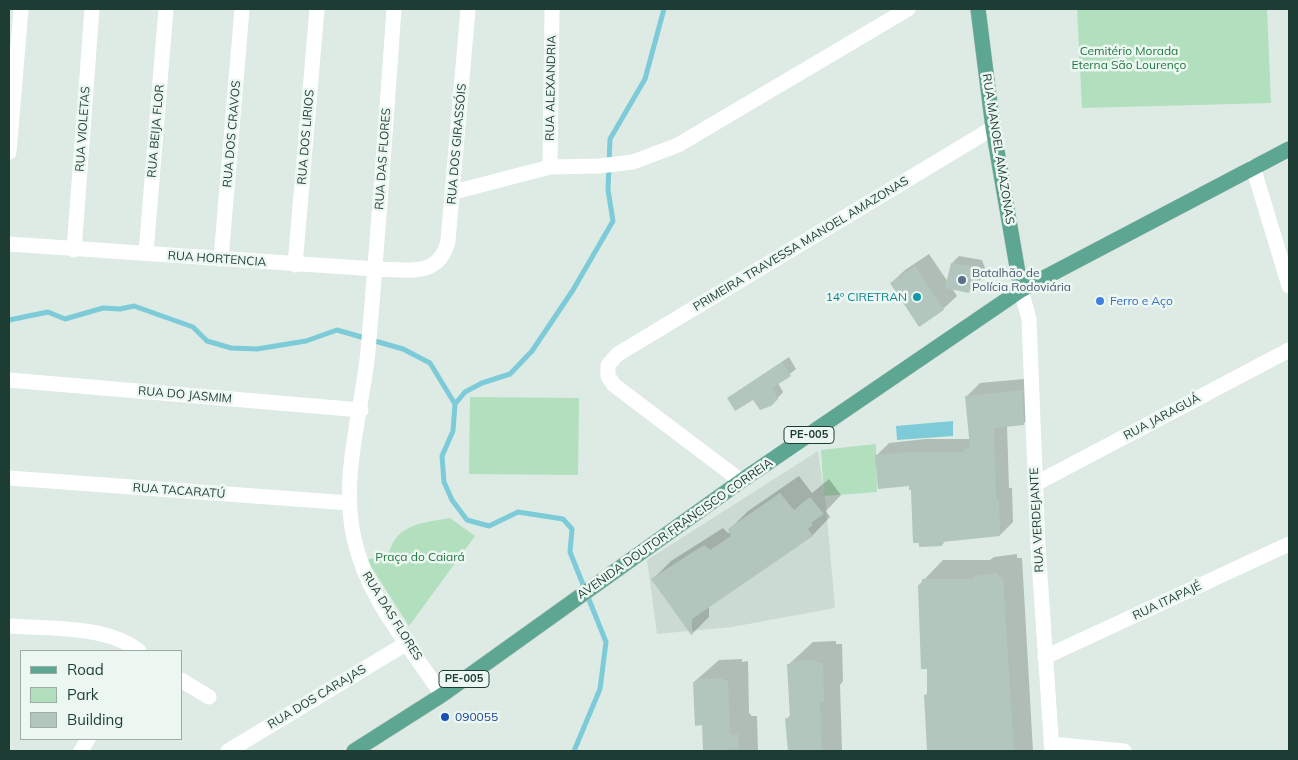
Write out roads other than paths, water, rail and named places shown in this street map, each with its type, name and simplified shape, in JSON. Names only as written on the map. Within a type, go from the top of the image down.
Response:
[{"type":"main road","name":"RUA MANOEL AMAZONAS","points":[[978,9],[993,128],[1021,290]]},
{"type":"main road","name":"PE-005","points":[[1021,290],[1289,149]]},
{"type":"main road","name":"AVENIDA DOUTOR FRANCISCO CORREIA","points":[[354,751],[442,695],[741,481],[1021,290]]},
{"type":"street","points":[[9,152],[22,9]]},
{"type":"street","name":"RUA VIOLETAS","points":[[74,250],[92,9]]},
{"type":"street","name":"RUA BEIJA FLOR","points":[[146,253],[166,9]]},
{"type":"street","name":"RUA DOS CRAVOS","points":[[221,259],[242,9]]},
{"type":"street","name":"RUA DOS LIRIOS","points":[[295,265],[317,9]]},
{"type":"street","name":"RUA DAS FLORES","points":[[394,9],[368,353],[352,463],[350,503],[353,537],[361,565],[380,602],[442,695]]},
{"type":"street","name":"RUA DOS GIRASSÓIS","points":[[425,269],[441,260],[446,251],[454,192],[468,9]]},
{"type":"street","name":"RUA ALEXANDRIA","points":[[550,167],[552,9]]},
{"type":"street","points":[[454,192],[550,167],[618,165],[633,162],[678,145],[908,9]]},
{"type":"street","name":"PRIMEIRA TRAVESSA MANOEL AMAZONAS","points":[[741,481],[614,385],[608,376],[610,361],[618,354],[993,128]]},
{"type":"street","points":[[1253,167],[1289,286]]},
{"type":"street","name":"RUA HORTENCIA","points":[[9,244],[295,265],[375,269],[425,269]]},
{"type":"street","name":"RUA VERDEJANTE","points":[[1021,290],[1029,319],[1035,484],[1051,747]]},
{"type":"street","name":"RUA JARAGUÁ","points":[[1035,484],[1289,350]]},
{"type":"street","name":"RUA DO JASMIM","points":[[9,380],[361,410]]},
{"type":"street","name":"RUA TACARATÚ","points":[[9,478],[350,503]]},
{"type":"street","name":"RUA ITAPAJÉ","points":[[1045,657],[1289,544]]},
{"type":"street","points":[[9,626],[95,633],[116,637],[137,650]]},
{"type":"street","name":"RUA DOS CARAJAS","points":[[228,751],[407,643]]},
{"type":"street","points":[[182,681],[209,697]]},
{"type":"street","points":[[81,751],[87,740]]},
{"type":"street","points":[[1051,747],[1124,751]]},
{"type":"water","points":[[953,421],[953,436],[897,440],[896,426]]},
{"type":"waterway","points":[[574,751],[600,689],[606,642],[570,552],[572,529],[563,519],[518,512],[489,526],[467,520],[452,500],[444,482],[442,456],[453,431],[455,404],[465,392],[482,383],[510,374],[532,351],[573,290],[613,221],[608,190],[610,139],[645,79],[664,9]]},
{"type":"waterway","points":[[9,320],[48,312],[65,319],[103,308],[120,309],[134,306],[193,327],[207,341],[231,348],[257,349],[306,341],[337,330],[403,349],[430,363],[455,404]]},
{"type":"place","name":"Batalhão de Polícia Rodoviária","points":[[962,280]]},
{"type":"place","name":"14º CIRETRAN","points":[[917,297]]},
{"type":"place","name":"Ferro e Aço","points":[[1100,301]]},
{"type":"place","name":"090055","points":[[445,717]]},
{"type":"park label","name":"Cemitério Morada Eterna São Lourenço","points":[[1129,58]]},
{"type":"park label","name":"Praça do Caiará","points":[[420,557]]}]
